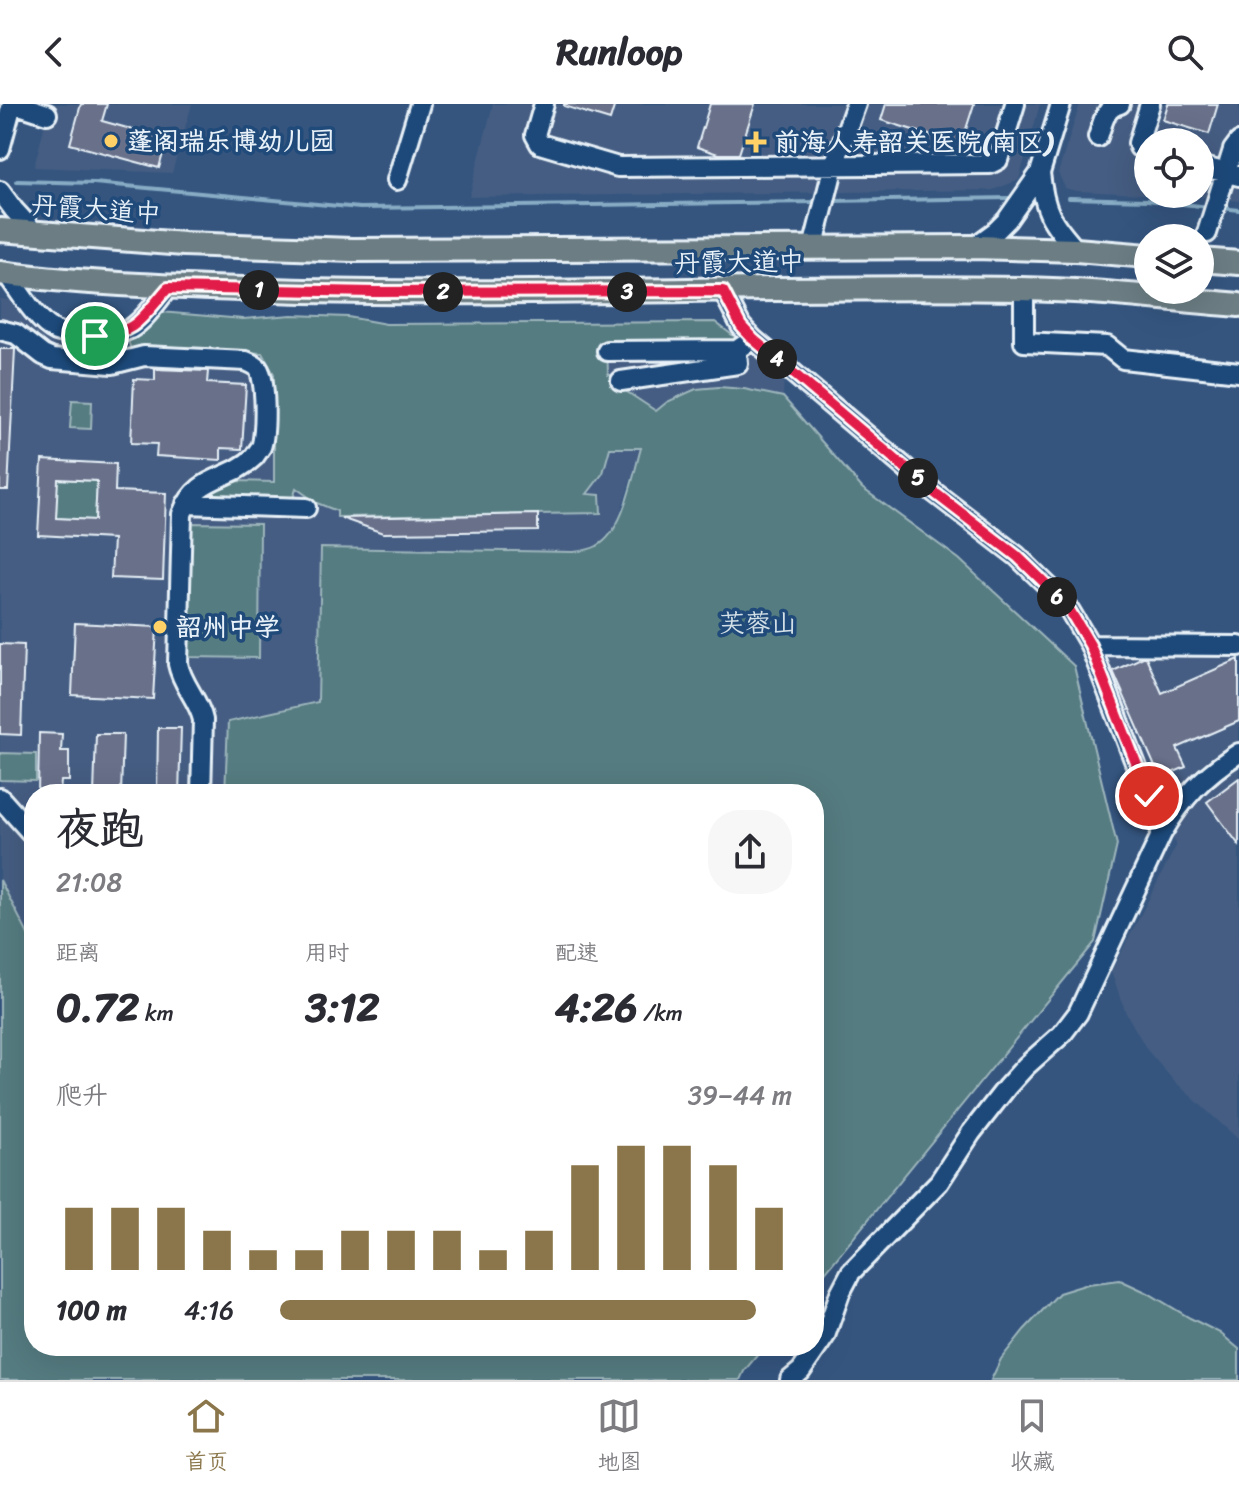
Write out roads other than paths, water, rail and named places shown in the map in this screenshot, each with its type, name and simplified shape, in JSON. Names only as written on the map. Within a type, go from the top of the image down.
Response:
[{"type":"main road","name":"丹霞大道中","points":[[0,230],[184,244],[352,250],[974,247],[1134,255]]},
{"type":"main road","points":[[1214,261],[1239,263]]},
{"type":"main road","name":"丹霞大道中","points":[[4,274],[168,288],[374,292],[1024,289],[1239,305]]},
{"type":"street","points":[[0,149],[14,104],[47,114]]},
{"type":"street","points":[[397,180],[420,104]]},
{"type":"street","points":[[544,104],[535,135],[540,144],[618,167],[993,164],[998,160],[1015,104]]},
{"type":"street","points":[[813,248],[834,165],[856,104]]},
{"type":"street","points":[[974,247],[1007,220],[1040,173],[1061,104]]},
{"type":"street","points":[[1098,137],[1106,112],[1110,107],[1121,104],[1148,108],[1142,128]]},
{"type":"street","points":[[1211,224],[1228,180],[1233,150],[1239,142]]},
{"type":"street","points":[[1040,173],[1045,206],[1059,231],[1076,250]]},
{"type":"street","points":[[0,191],[36,234]]},
{"type":"street","points":[[4,274],[47,324],[57,331],[81,335],[108,336],[128,330],[168,288]]},
{"type":"street","points":[[1024,289],[1024,342],[1107,346],[1123,359],[1239,372]]},
{"type":"street","points":[[723,291],[741,326],[753,339],[935,493],[1017,556],[1070,611],[1090,645],[1162,833]]},
{"type":"street","points":[[0,330],[16,334],[52,359],[112,364],[144,356],[246,361],[257,366],[262,374],[265,387],[262,445],[255,457],[200,487],[182,514],[178,664],[201,709],[201,784]]},
{"type":"street","points":[[79,362],[81,335]]},
{"type":"street","points":[[607,351],[737,350],[753,339]]},
{"type":"street","points":[[621,381],[738,364],[737,350]]},
{"type":"street","points":[[186,504],[306,508]]},
{"type":"street","points":[[1090,645],[1239,646]]},
{"type":"street","points":[[824,1338],[851,1272],[939,1182],[971,1133],[1007,1087],[1062,1034],[1078,1013],[1176,809],[1214,768],[1239,753]]},
{"type":"street","points":[[0,798],[24,825]]},
{"type":"street","points":[[790,1380],[812,1356]]},
{"type":"waterway","points":[[17,181],[94,183],[360,208],[820,202]]},
{"type":"waterway","points":[[829,201],[1010,198]]},
{"type":"waterway","points":[[1069,198],[1134,200]]},
{"type":"waterway","points":[[1222,208],[1239,210]]},
{"type":"place","name":"蓬阁瑞乐博幼儿园","points":[[111,141]]},
{"type":"place","name":"前海人寿韶关医院(南区)","points":[[756,142]]},
{"type":"place","name":"韶州中学","points":[[160,627]]},
{"type":"park label","name":"芙蓉山","points":[[758,623]]}]
